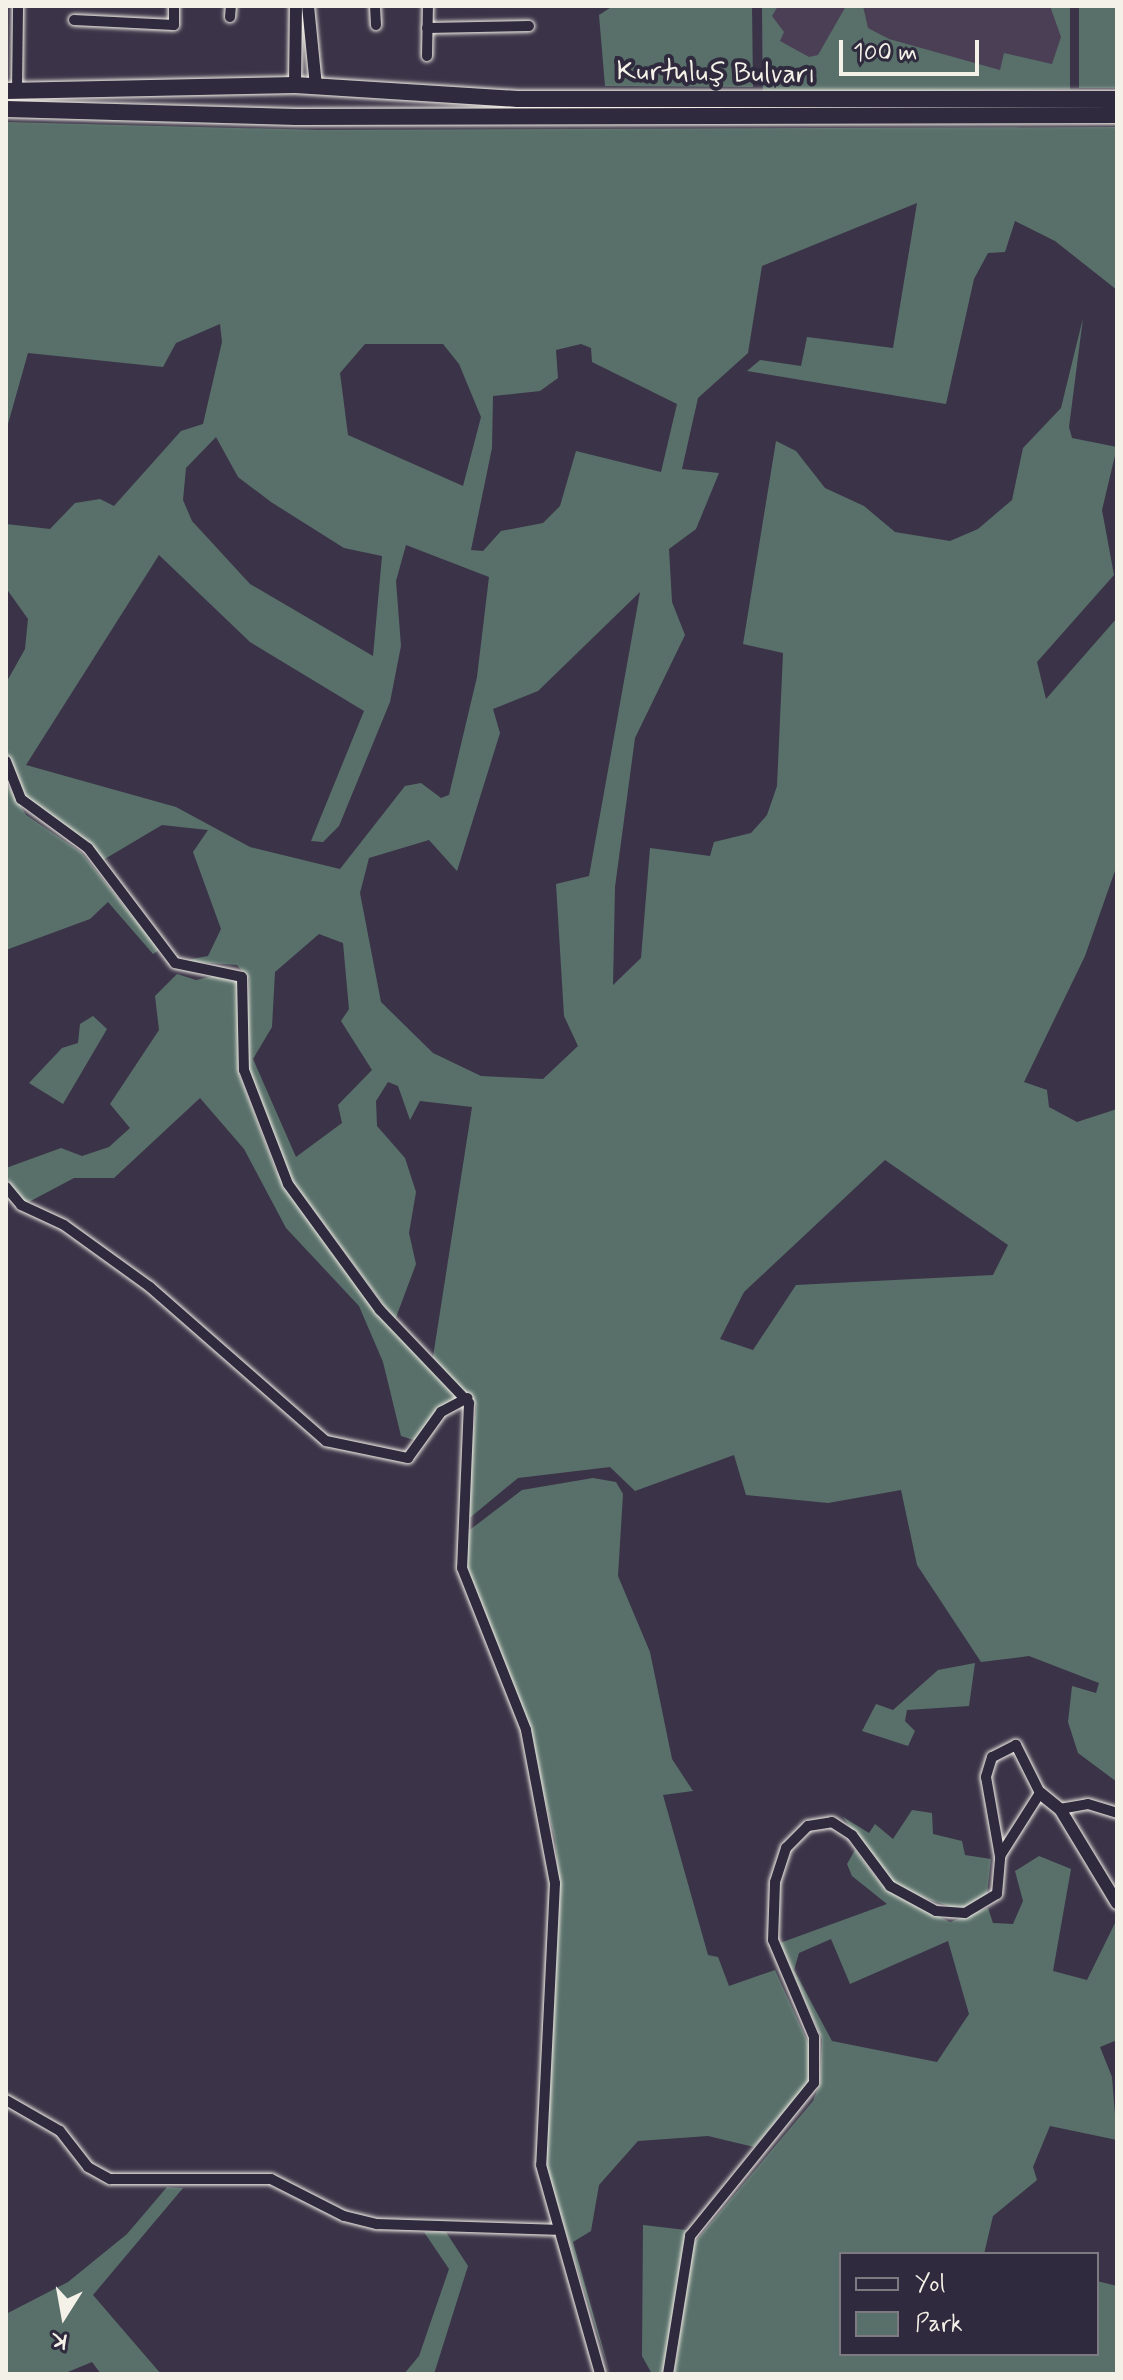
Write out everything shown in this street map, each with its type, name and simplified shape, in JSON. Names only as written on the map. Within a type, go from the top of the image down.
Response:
[{"type":"highway","points":[[6,109],[296,117],[295,85],[12,91]]},
{"type":"highway","name":"Kurtuluş Bulvarı","points":[[295,85],[518,99],[1117,99]]},
{"type":"highway","points":[[316,86],[316,116]]},
{"type":"highway","name":"Kurtuluş Bulvarı","points":[[296,117],[1117,115]]},
{"type":"street","points":[[12,91],[18,6]]},
{"type":"street","points":[[74,20],[174,25],[174,6]]},
{"type":"street","points":[[295,85],[296,6]]},
{"type":"street","points":[[308,6],[316,86]]},
{"type":"street","points":[[375,6],[376,25]]},
{"type":"street","points":[[427,56],[428,6]]},
{"type":"street","points":[[427,28],[529,26]]},
{"type":"street","points":[[6,761],[21,799],[88,848],[175,963],[242,977],[244,1070],[288,1184],[380,1310],[467,1398],[462,1568],[526,1730],[552,1855],[541,2140],[554,2230],[600,2374]]},
{"type":"street","points":[[6,1187],[21,1205],[64,1225],[150,1287],[326,1441],[408,1458],[441,1412],[467,1398]]},
{"type":"street","points":[[668,2374],[690,2236],[814,2083],[814,2037],[773,1940],[775,1882],[786,1848],[808,1826],[832,1822],[852,1835],[890,1886],[953,1914],[995,1898],[1000,1856],[985,1787],[992,1757],[1016,1745],[1040,1793],[1060,1809],[1117,1903]]},
{"type":"street","points":[[1000,1856],[1040,1793]]},
{"type":"street","points":[[1060,1809],[1088,1804],[1117,1813]]},
{"type":"street","points":[[6,2100],[60,2131],[88,2167],[110,2179],[271,2179],[344,2216],[377,2224],[554,2230]]},
{"type":"shaded area","points":[[762,6],[1070,6],[1070,93],[762,93]]},
{"type":"green space","points":[[613,6],[752,6],[753,87],[605,86],[599,15]]},
{"type":"green space","points":[[762,6],[778,6],[772,16],[784,32],[780,41],[809,57],[818,55],[846,6],[863,6],[868,28],[889,39],[1000,70],[1004,53],[1052,64],[1061,37],[1050,6],[1070,6],[1070,89],[763,93]]},
{"type":"green space","points":[[1079,6],[1117,6],[1117,88],[1079,88]]},
{"type":"green space","points":[[6,122],[318,130],[1117,127],[1117,290],[1055,241],[1015,221],[1005,252],[988,253],[974,279],[946,404],[747,371],[760,360],[801,366],[807,337],[893,348],[917,203],[762,266],[748,353],[698,398],[682,469],[719,473],[696,529],[669,549],[672,602],[685,635],[635,738],[615,887],[613,985],[641,958],[650,848],[710,856],[714,842],[751,833],[767,815],[777,786],[783,653],[743,644],[776,441],[796,451],[825,488],[864,506],[895,532],[950,541],[978,529],[1012,500],[1023,448],[1061,408],[1083,318],[1069,427],[1072,438],[1117,447],[1102,510],[1114,575],[1037,662],[1046,699],[1117,618],[1117,865],[1085,956],[1024,1082],[1047,1090],[1049,1107],[1077,1122],[1117,1109],[1117,1782],[1078,1753],[1068,1722],[1072,1686],[1096,1693],[1099,1683],[1029,1656],[981,1662],[917,1565],[901,1490],[828,1503],[746,1495],[734,1455],[635,1491],[610,1467],[518,1478],[466,1521],[476,1406],[433,1357],[472,1107],[420,1101],[410,1120],[398,1086],[388,1082],[376,1101],[377,1126],[405,1158],[416,1192],[409,1233],[416,1264],[395,1320],[290,1178],[246,1062],[249,979],[237,965],[182,961],[208,956],[221,929],[193,852],[208,830],[162,825],[103,860],[27,799],[6,750],[6,683],[25,649],[28,619],[6,588],[6,524],[50,529],[75,503],[100,499],[114,506],[181,431],[203,424],[222,342],[220,324],[176,343],[163,367],[28,353],[6,431]],"holes":[[[365,344],[443,344],[459,364],[481,417],[463,486],[348,435],[340,373]],[[581,344],[591,348],[592,362],[677,404],[661,472],[576,451],[560,506],[543,523],[501,531],[483,551],[471,550],[492,448],[493,396],[540,391],[558,378],[556,350]],[[216,437],[238,477],[271,502],[344,548],[382,556],[373,656],[250,584],[192,521],[183,500],[186,468]],[[406,545],[489,577],[477,677],[449,795],[441,798],[421,783],[405,786],[340,869],[250,847],[176,807],[26,765],[159,555],[250,642],[364,711],[311,841],[323,842],[339,826],[390,702],[401,646],[396,581]],[[640,592],[589,876],[556,884],[564,1016],[578,1046],[543,1079],[481,1076],[433,1053],[381,1002],[360,893],[369,858],[429,840],[457,871],[500,733],[493,709],[538,691]],[[319,934],[343,943],[349,1009],[341,1021],[372,1070],[338,1105],[342,1123],[296,1157],[253,1059],[272,1027],[275,972]],[[885,1160],[1008,1245],[993,1275],[796,1285],[753,1350],[720,1339],[744,1292]]]},
{"type":"green space","points":[[6,782],[26,815],[81,852],[159,950],[153,954],[108,902],[90,919],[6,950]]},
{"type":"green space","points":[[177,974],[196,980],[222,974],[238,983],[239,1074],[276,1171],[365,1298],[461,1397],[434,1414],[420,1442],[401,1436],[383,1362],[359,1306],[286,1228],[244,1149],[200,1098],[114,1178],[74,1178],[25,1204],[6,1177],[6,1168],[61,1148],[82,1156],[109,1147],[130,1128],[110,1104],[159,1030],[155,996]]},
{"type":"green space","points":[[93,1016],[107,1029],[63,1104],[29,1083],[62,1048],[78,1043],[80,1024]]},
{"type":"green space","points":[[593,1478],[616,1482],[623,1494],[618,1576],[650,1652],[672,1759],[693,1791],[663,1795],[708,1955],[718,1957],[729,1986],[775,1970],[811,2049],[811,2081],[754,2147],[708,2136],[638,2141],[599,2185],[591,2231],[573,2242],[610,2374],[546,2167],[560,1892],[555,1840],[522,1708],[470,1584],[464,1552],[467,1532],[522,1490]]},
{"type":"green space","points":[[975,1663],[969,1706],[907,1710],[905,1721],[915,1731],[908,1746],[862,1731],[876,1704],[893,1710],[938,1670]]},
{"type":"green space","points":[[912,1810],[932,1813],[933,1834],[962,1841],[965,1855],[991,1859],[987,1895],[961,1910],[911,1894],[886,1878],[843,1817],[869,1833],[875,1824],[893,1839]]},
{"type":"green space","points":[[855,1850],[885,1889],[950,1922],[988,1908],[993,1923],[1013,1924],[1023,1901],[1015,1871],[1039,1856],[1071,1869],[1053,1971],[1087,1980],[1117,1919],[1117,2040],[1100,2047],[1112,2077],[1117,2140],[1050,2126],[1033,2167],[1037,2180],[993,2216],[984,2252],[839,2252],[839,2356],[1099,2356],[1099,2282],[1117,2286],[1117,2374],[674,2374],[694,2243],[813,2101],[820,2083],[822,2039],[780,1943],[887,1904],[852,1876],[847,1864]],"holes":[[[831,1939],[850,1984],[948,1941],[969,2014],[937,2062],[832,2041],[794,1970],[799,1953]]]},
{"type":"green space","points":[[167,2187],[183,2188],[93,2295],[161,2374],[101,2374],[92,2362],[63,2374],[6,2374],[6,2314],[68,2282],[127,2234]]},
{"type":"green space","points":[[643,2225],[686,2230],[665,2374],[652,2374],[642,2356]]},
{"type":"green space","points":[[424,2232],[446,2232],[468,2266],[434,2374],[404,2374],[419,2356],[449,2269]]}]
